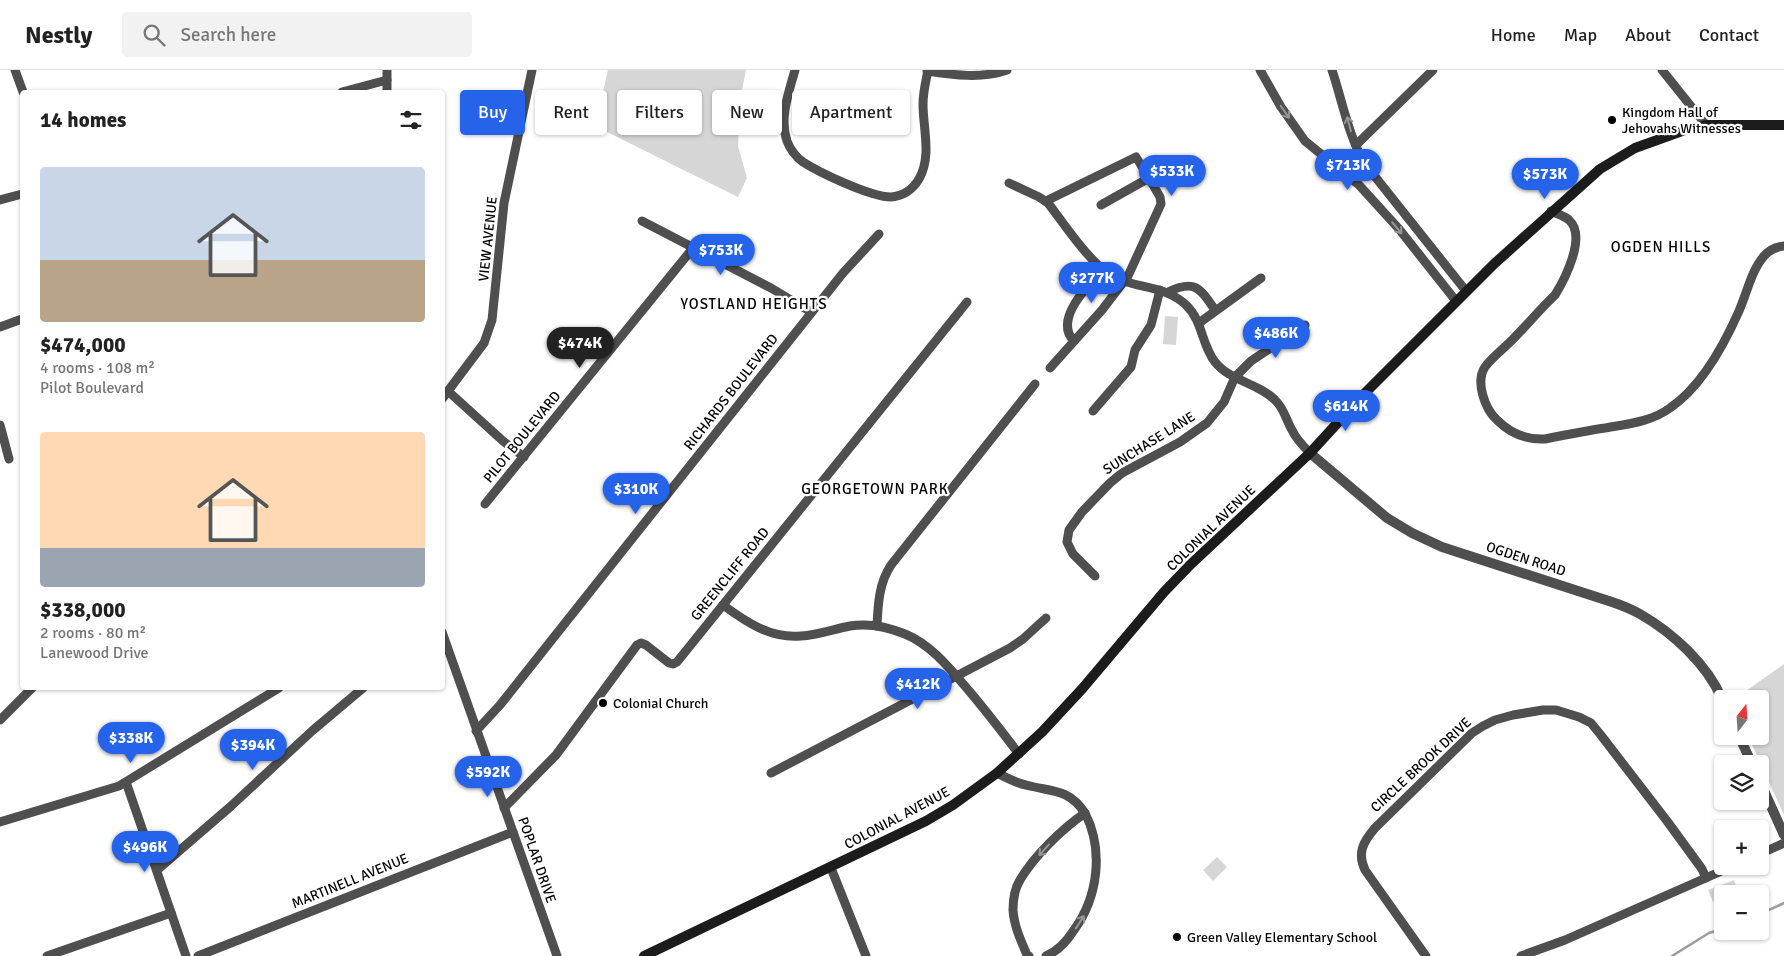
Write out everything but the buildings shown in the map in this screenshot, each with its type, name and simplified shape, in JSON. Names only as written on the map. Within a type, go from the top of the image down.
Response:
[{"type":"main road","name":"COLONIAL AVENUE","points":[[644,956],[926,821],[953,805],[997,773],[1019,754],[1070,703],[1191,564],[1310,454],[1364,394],[1466,291],[1551,211],[1600,169],[1635,148],[1656,139],[1706,125],[1784,125]]},
{"type":"street","points":[[16,70],[22,90]]},
{"type":"street","points":[[387,90],[388,70]]},
{"type":"street","name":"VIEW AVENUE","points":[[446,395],[484,343],[492,320],[504,203],[532,70]]},
{"type":"street","points":[[796,70],[785,107],[785,133],[787,141],[796,156],[824,173],[880,195],[891,197],[905,193],[912,188],[918,181],[925,163],[926,132],[923,106],[928,71],[970,75],[997,73],[1007,70]]},
{"type":"street","points":[[1260,70],[1281,107],[1305,141],[1334,163],[1365,192],[1399,229],[1456,301]]},
{"type":"street","points":[[1332,70],[1362,159],[1466,291]]},
{"type":"street","points":[[1356,145],[1433,70]]},
{"type":"street","points":[[1662,70],[1706,125]]},
{"type":"street","points":[[350,90],[387,80]]},
{"type":"street","points":[[1046,201],[1136,157],[1160,197],[1161,204],[1124,282],[1102,310],[1050,368]]},
{"type":"street","points":[[1101,205],[1149,178]]},
{"type":"street","points":[[1010,183],[1046,201],[1103,270],[1124,282],[1164,291],[1188,306],[1199,322],[1211,356],[1223,370],[1278,402],[1299,442],[1310,454]]},
{"type":"street","points":[[0,200],[20,195]]},
{"type":"street","points":[[1551,211],[1570,221],[1574,230],[1575,248],[1569,268],[1555,295],[1485,367],[1481,384],[1484,400],[1493,417],[1511,431],[1534,439],[1545,439],[1640,421],[1658,416],[1671,408],[1694,388],[1713,359],[1739,311],[1758,264],[1775,247],[1784,246]]},
{"type":"street","points":[[642,221],[771,288],[811,312]]},
{"type":"street","name":"RICHARDS BOULEVARD","points":[[476,731],[500,705],[811,312],[852,262],[879,234]]},
{"type":"street","name":"PILOT BOULEVARD","points":[[485,504],[693,248]]},
{"type":"street","points":[[1074,341],[1066,328],[1071,310],[1103,270]]},
{"type":"street","points":[[1199,322],[1261,278]]},
{"type":"street","points":[[1164,291],[1186,286],[1195,287],[1204,293],[1215,310]]},
{"type":"street","points":[[1093,411],[1131,366],[1134,350],[1151,325],[1164,291]]},
{"type":"street","name":"GREENCLIFF ROAD","points":[[504,808],[556,755],[637,645],[646,644],[669,663],[677,662],[967,302]]},
{"type":"street","points":[[0,327],[20,321]]},
{"type":"street","name":"SUNCHASE LANE","points":[[1095,576],[1073,554],[1068,546],[1067,535],[1096,496],[1116,478],[1135,465],[1180,442],[1207,423],[1224,402],[1235,378],[1251,361],[1305,325]]},
{"type":"street","points":[[878,626],[882,582],[891,565],[1035,384]]},
{"type":"street","points":[[446,395],[524,457]]},
{"type":"street","points":[[0,425],[9,459]]},
{"type":"street","name":"OGDEN ROAD","points":[[1310,454],[1387,518],[1412,533],[1442,547],[1612,602],[1638,613],[1660,626],[1679,642],[1713,681],[1718,690]]},
{"type":"street","points":[[722,605],[757,628],[788,636],[801,636],[851,626],[878,626],[898,631],[917,639],[929,648],[956,676],[1019,754]]},
{"type":"street","points":[[770,773],[1010,648],[1046,618]]},
{"type":"street","name":"POPLAR DRIVE","points":[[445,641],[557,956]]},
{"type":"street","points":[[0,720],[30,690]]},
{"type":"street","points":[[0,822],[119,786],[276,690]]},
{"type":"street","points":[[157,870],[361,690]]},
{"type":"street","name":"CIRCLE BROOK DRIVE","points":[[1426,956],[1365,870],[1361,858],[1363,844],[1375,828],[1472,733],[1495,720],[1543,710],[1556,710],[1569,713],[1591,724],[1667,821],[1702,869],[1706,878]]},
{"type":"street","points":[[997,773],[1025,785],[1067,794],[1085,813],[1090,822],[1096,853],[1096,879],[1089,905],[1083,918],[1066,942],[1046,956]]},
{"type":"street","points":[[126,782],[186,956]]},
{"type":"street","points":[[1769,802],[1784,835]]},
{"type":"street","points":[[1029,956],[1018,936],[1013,911],[1015,891],[1019,880],[1053,840],[1085,813]]},
{"type":"street","name":"MARTINELL AVENUE","points":[[198,956],[513,832]]},
{"type":"street","points":[[1769,850],[1784,843]]},
{"type":"street","points":[[831,868],[866,956]]},
{"type":"street","points":[[1521,956],[1565,940],[1714,874]]},
{"type":"street","points":[[47,956],[171,912]]},
{"type":"shaded area","points":[[608,70],[746,70],[742,90],[712,90],[712,135],[738,135],[738,146],[747,178],[738,197],[607,132],[607,90],[603,90]]},
{"type":"shaded area","points":[[1165,316],[1178,317],[1176,345],[1163,344]]},
{"type":"shaded area","points":[[1784,664],[1784,815],[1769,782],[1769,755],[1757,755],[1752,745],[1769,745],[1769,690],[1747,690]]},
{"type":"shaded area","points":[[1217,857],[1227,867],[1213,881],[1203,870]]},
{"type":"shaded area","points":[[1734,880],[1736,885],[1721,885]]},
{"type":"shaded area","points":[[1714,888],[1714,902],[1713,902],[1708,890]]},
{"type":"waterway","points":[[1769,910],[1784,903]]},
{"type":"waterway","points":[[1672,956],[1714,931]]},
{"type":"place","name":"Kingdom Hall of Jehovahs Witnesses","points":[[1612,120]]},
{"type":"place","name":"Colonial Church","points":[[603,703]]},
{"type":"place","name":"Green Valley Elementary School","points":[[1177,937]]},
{"type":"district","name":"OGDEN HILLS","points":[[1661,247]]},
{"type":"district","name":"YOSTLAND HEIGHTS","points":[[754,304]]},
{"type":"district","name":"GEORGETOWN PARK","points":[[875,489]]}]
